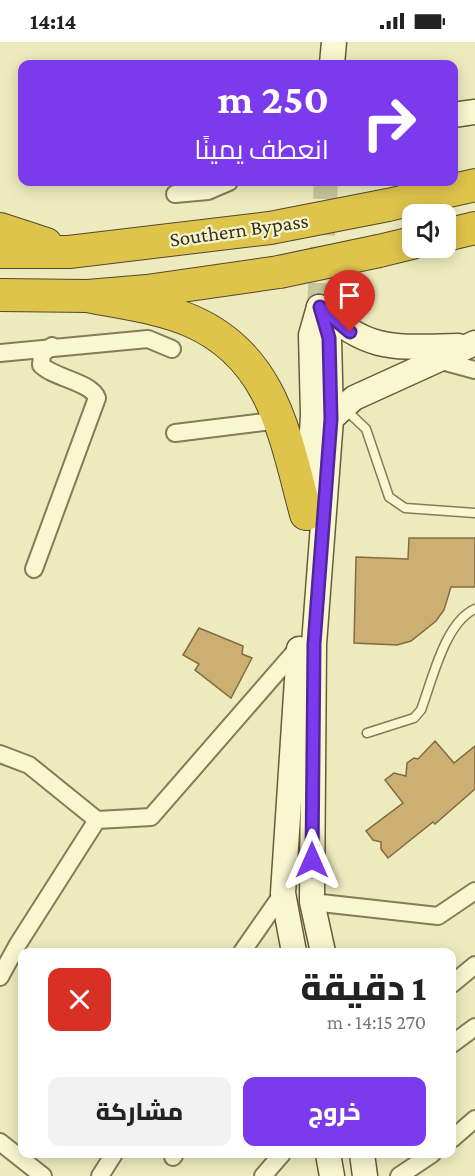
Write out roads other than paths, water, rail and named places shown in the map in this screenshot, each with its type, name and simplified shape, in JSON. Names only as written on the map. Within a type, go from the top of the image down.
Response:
[{"type":"highway","name":"Southern Bypass","points":[[0,252],[69,252],[270,228],[475,185]]},
{"type":"highway","points":[[0,229],[69,252]]},
{"type":"highway","points":[[0,295],[88,296],[147,291],[279,272],[402,245]]},
{"type":"highway","points":[[88,296],[175,315],[215,334],[235,349],[258,375],[280,420],[306,514]]},
{"type":"main road","points":[[333,60],[334,42]]},
{"type":"main road","points":[[458,114],[475,112]]},
{"type":"main road","points":[[320,307],[350,332],[377,344],[395,347],[470,345]]},
{"type":"main road","points":[[320,307],[329,338],[337,413],[314,644],[312,902],[322,948]]},
{"type":"main road","points":[[293,948],[283,893],[313,415],[310,335],[320,307]]},
{"type":"main road","points":[[337,413],[369,390],[470,345]]},
{"type":"main road","points":[[329,1158],[332,1176]]},
{"type":"main road","points":[[363,1158],[365,1176]]},
{"type":"street","points":[[175,194],[208,191],[220,186]]},
{"type":"street","points":[[0,353],[52,346],[148,339],[172,349]]},
{"type":"street","points":[[34,569],[97,398],[94,391],[54,374],[41,365],[42,354],[52,346]]},
{"type":"street","points":[[438,360],[459,368],[475,370]]},
{"type":"street","points":[[175,433],[280,420]]},
{"type":"street","points":[[0,754],[29,765],[97,820],[151,817],[299,647]]},
{"type":"street","points":[[0,977],[18,944],[97,820]]},
{"type":"street","points":[[312,902],[438,915],[475,891]]},
{"type":"street","points":[[245,948],[283,893]]},
{"type":"street","points":[[456,981],[475,965]]},
{"type":"street","points":[[456,1041],[475,1027]]},
{"type":"street","points":[[456,1136],[475,1119]]},
{"type":"street","points":[[0,1142],[18,1156]]},
{"type":"street","points":[[20,1158],[43,1176]]},
{"type":"street","points":[[100,1176],[111,1158]]},
{"type":"street","points":[[263,1176],[279,1158]]},
{"type":"street","points":[[399,1176],[426,1158]]},
{"type":"lane","points":[[337,413],[366,429],[389,497],[398,504],[405,508],[475,513]]},
{"type":"lane","points":[[367,733],[414,718],[421,710],[448,637],[465,613],[475,609]]},
{"type":"tunnel","points":[[319,307],[326,186]]}]
